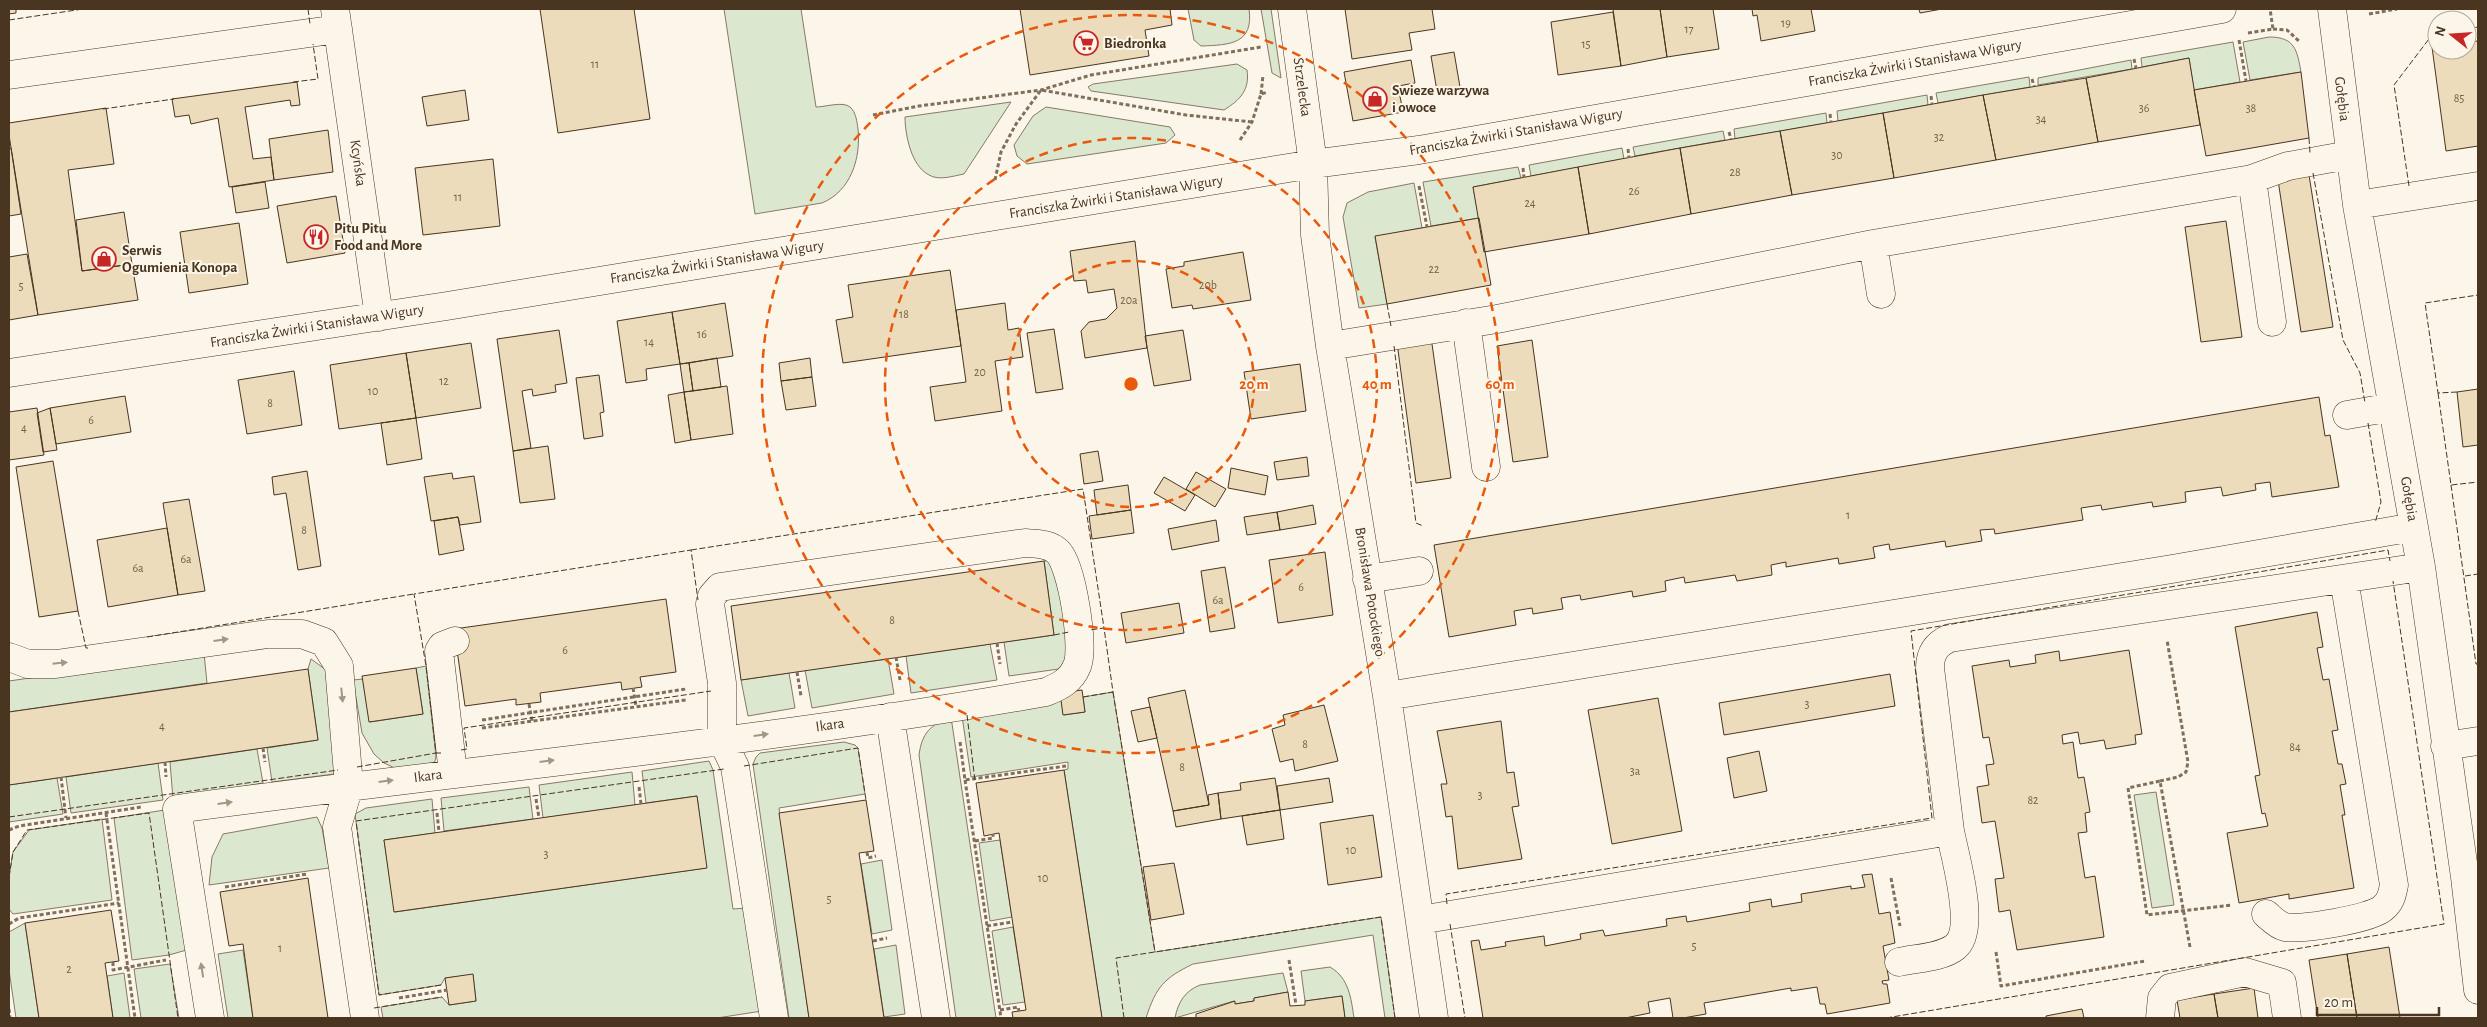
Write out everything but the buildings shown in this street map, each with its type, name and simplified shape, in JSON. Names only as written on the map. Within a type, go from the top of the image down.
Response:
[{"type":"street","name":"Strzelecka","points":[[1292,9],[1313,164]]},
{"type":"street","name":"Franciszka Żwirki i Stanisława Wigury","points":[[9,373],[379,317],[1313,164],[1419,150],[2222,9]]},
{"type":"street","name":"Gołębia","points":[[2332,9],[2349,156],[2421,567],[2445,746],[2472,877],[2478,990]]},
{"type":"street","points":[[9,75],[336,19]]},
{"type":"street","name":"Kcyńska","points":[[336,19],[379,317]]},
{"type":"street","points":[[1330,346],[1466,323],[1873,244],[2252,179],[2288,166],[2349,156]]},
{"type":"street","name":"Bronisława Potockiego","points":[[1313,164],[1315,235],[1330,346],[1387,696],[1434,1018]]},
{"type":"street","points":[[2252,179],[2272,322]]},
{"type":"street","points":[[2357,205],[2478,186]]},
{"type":"street","points":[[1873,244],[1881,294]]},
{"type":"street","points":[[1466,323],[1486,466]]},
{"type":"street","points":[[2347,415],[2392,407]]},
{"type":"street","points":[[1387,696],[2172,569],[2414,527]]},
{"type":"street","name":"Ikara","points":[[177,809],[349,777],[453,773],[722,740],[890,717],[1046,692],[1059,686],[1071,677],[1080,654],[1067,567],[1058,552],[1049,546],[1025,543],[720,587],[712,596],[710,604],[722,695]]},
{"type":"street","points":[[1899,962],[1944,953],[1955,947],[1963,938],[1965,914],[1950,831],[1930,668],[1930,656],[1941,642],[1950,638],[2421,567]]},
{"type":"street","points":[[1367,579],[1419,571]]},
{"type":"street","points":[[2266,914],[2282,926],[2303,927],[2359,918],[2382,910],[2392,899],[2394,884],[2344,579]]},
{"type":"street","points":[[10,658],[28,664],[56,664],[268,634],[302,634],[324,642],[339,666],[349,777],[337,827],[365,1018]]},
{"type":"street","points":[[453,773],[439,651],[442,646],[455,641]]},
{"type":"street","points":[[722,695],[722,740],[735,767],[774,1018]]},
{"type":"street","points":[[890,717],[936,1018]]},
{"type":"street","points":[[2445,746],[2478,741]]},
{"type":"street","points":[[177,809],[210,1018]]},
{"type":"street","points":[[1420,920],[1950,831]]},
{"type":"street","points":[[2160,1018],[2162,998],[2170,988],[2245,972],[2282,984],[2287,1018]]},
{"type":"path","points":[[2246,33],[2273,29],[2270,9]]},
{"type":"path","points":[[2238,35],[2246,81]]},
{"type":"path","points":[[873,114],[1040,90],[1091,76],[1238,50],[1261,47],[1262,55]]},
{"type":"path","points":[[1236,145],[1252,122],[1261,94],[1264,72]]},
{"type":"path","points":[[1261,94],[1303,86]]},
{"type":"path","points":[[1040,90],[1186,115],[1252,122]]},
{"type":"path","points":[[995,184],[1001,152],[1016,124],[1040,90]]},
{"type":"path","points":[[1418,178],[1427,227]]},
{"type":"path","points":[[2166,632],[2188,762],[2186,772],[2178,777],[2128,788],[2147,915],[2184,910]]},
{"type":"path","points":[[475,721],[684,691],[690,686]]},
{"type":"path","points":[[633,688],[636,706]]},
{"type":"path","points":[[476,729],[722,695]]},
{"type":"path","points":[[529,704],[532,721]]},
{"type":"path","points":[[956,706],[1001,1018]]},
{"type":"path","points":[[966,780],[1066,766]]},
{"type":"path","points":[[61,777],[66,818]]},
{"type":"path","points":[[2160,781],[2192,953]]},
{"type":"path","points":[[9,830],[19,826],[66,818],[169,803],[177,809]]},
{"type":"path","points":[[106,812],[135,1018]]},
{"type":"path","points":[[975,841],[993,838],[993,834]]},
{"type":"path","points":[[223,887],[343,868]]},
{"type":"path","points":[[9,924],[20,918],[119,902]]},
{"type":"path","points":[[988,926],[1012,922]]},
{"type":"path","points":[[1995,946],[2001,986],[2154,960]]},
{"type":"path","points":[[1289,960],[1296,1005]]},
{"type":"path","points":[[113,962],[113,970],[128,967]]},
{"type":"path","points":[[1000,1010],[1018,1007],[1019,1011]]},
{"type":"path","points":[[9,1009],[10,1018]]},
{"type":"green space","points":[[724,9],[801,9],[816,107],[847,105],[854,112],[857,123],[859,140],[856,162],[847,182],[832,198],[822,203],[755,214]]},
{"type":"green space","points":[[1188,9],[1249,9],[1250,21],[1248,29],[1244,36],[1230,43],[1201,46],[1194,40]]},
{"type":"green space","points":[[1261,9],[1271,9],[1281,78],[1272,73]]},
{"type":"green space","points":[[2269,37],[2284,39],[2293,46],[2298,57],[2301,72],[2250,80],[2243,42]]},
{"type":"green space","points":[[2233,42],[2240,82],[2194,90],[2189,58],[2142,67],[2141,58]]},
{"type":"green space","points":[[2131,60],[2132,69],[2038,85],[2038,78]]},
{"type":"green space","points":[[1237,64],[1247,70],[1247,83],[1243,94],[1224,110],[1091,91],[1088,87],[1093,84]]},
{"type":"green space","points":[[2029,77],[2030,87],[1938,103],[1936,93]]},
{"type":"green space","points":[[1927,95],[1928,105],[1838,121],[1837,111]]},
{"type":"green space","points":[[1011,102],[964,174],[946,178],[933,177],[923,171],[913,157],[906,132],[905,117]]},
{"type":"green space","points":[[1046,107],[1170,127],[1175,135],[1166,143],[1027,164],[1017,156],[1014,145],[1033,116]]},
{"type":"green space","points":[[1826,113],[1827,123],[1735,139],[1734,129]]},
{"type":"green space","points":[[1723,131],[1725,140],[1635,156],[1633,147]]},
{"type":"green space","points":[[1622,148],[1624,159],[1531,176],[1529,165]]},
{"type":"green space","points":[[1518,167],[1521,178],[1473,187],[1479,218],[1431,226],[1423,182]]},
{"type":"green space","points":[[1414,183],[1422,228],[1375,237],[1387,304],[1359,308],[1343,217],[1347,203],[1368,192]]},
{"type":"green space","points":[[1056,559],[1071,642],[1066,668],[1009,676],[1004,642],[1054,635],[1044,561]]},
{"type":"green space","points":[[990,644],[997,680],[911,693],[906,656]]},
{"type":"green space","points":[[204,653],[207,683],[9,712],[9,681]]},
{"type":"green space","points":[[311,659],[329,672],[336,770],[334,774],[272,782],[267,748],[318,740],[308,669]]},
{"type":"green space","points":[[888,659],[894,694],[812,708],[805,670]]},
{"type":"green space","points":[[426,666],[436,757],[434,764],[399,770],[384,763],[374,754],[362,733],[353,680],[363,679],[370,722],[423,714],[416,668]]},
{"type":"green space","points":[[789,673],[795,708],[748,716],[741,680]]},
{"type":"green space","points":[[1113,692],[1155,952],[1381,917],[1395,1018],[1385,1018],[1373,935],[1193,964],[1175,974],[1162,985],[1153,998],[1146,1018],[1102,1018],[1064,770],[1068,769],[1068,762],[971,777],[962,716],[1061,700],[1064,715],[1085,712],[1083,697]]},
{"type":"green space","points":[[951,717],[996,1018],[956,1018],[919,755],[922,741],[928,731],[938,723]]},
{"type":"green space","points":[[844,742],[855,745],[858,748],[865,794],[779,808],[809,1018],[789,1018],[753,764],[760,753]]},
{"type":"green space","points":[[257,749],[263,783],[173,799],[170,762]]},
{"type":"green space","points":[[709,761],[713,770],[733,909],[747,908],[762,1011],[717,1018],[383,1018],[381,1007],[442,997],[449,1005],[476,1001],[473,975],[445,978],[441,985],[379,995],[355,814],[366,808],[432,799],[435,833],[384,840],[395,912],[706,868],[697,796],[646,803],[642,771]]},
{"type":"green space","points":[[158,763],[163,800],[71,813],[66,777]]},
{"type":"green space","points":[[632,772],[635,805],[543,818],[539,785]]},
{"type":"green space","points":[[57,778],[63,814],[9,822],[9,785]]},
{"type":"green space","points":[[529,787],[533,819],[444,831],[441,798]]},
{"type":"green space","points":[[2156,792],[2174,905],[2152,908],[2134,795]]},
{"type":"green space","points":[[171,809],[190,949],[169,955],[132,960],[114,818]]},
{"type":"green space","points":[[317,817],[322,828],[329,868],[209,885],[212,857],[223,834]]},
{"type":"green space","points":[[102,819],[112,900],[13,914],[9,909],[9,877],[13,852],[29,830]]},
{"type":"green space","points":[[1000,840],[1012,917],[990,921],[979,843]]},
{"type":"green space","points":[[882,860],[892,930],[872,934],[861,864]]},
{"type":"green space","points":[[25,923],[39,1018],[16,1018],[9,970],[9,932]]},
{"type":"green space","points":[[1013,927],[1025,1002],[1003,1005],[992,931]]},
{"type":"green space","points":[[896,945],[905,1014],[884,1017],[874,949]]},
{"type":"green space","points":[[243,950],[253,1018],[228,1018],[218,954]]},
{"type":"green space","points":[[170,964],[179,1018],[141,1018],[134,969]]},
{"type":"green space","points":[[1330,967],[1341,977],[1348,989],[1354,1018],[1345,1018],[1342,996],[1305,1001],[1301,971]]},
{"type":"green space","points":[[124,973],[130,1018],[113,1018],[107,976]]},
{"type":"green space","points":[[1283,973],[1288,992],[1254,998],[1254,1001],[1235,1004],[1234,1001],[1175,1018],[1183,998],[1195,987]]},
{"type":"fence","points":[[9,20],[83,9]]},
{"type":"fence","points":[[308,9],[310,24]]},
{"type":"fence","points":[[2409,186],[2394,85],[2427,42]]},
{"type":"fence","points":[[293,82],[318,79],[313,44]]},
{"type":"fence","points":[[103,109],[174,99]]},
{"type":"fence","points":[[2309,138],[2310,153]]},
{"type":"fence","points":[[2313,173],[2343,340],[2360,373],[2365,403]]},
{"type":"fence","points":[[2457,392],[2438,393],[2425,303],[2478,295]]},
{"type":"fence","points":[[1387,304],[1391,326]]},
{"type":"fence","points":[[1394,346],[1416,523],[1423,526]]},
{"type":"fence","points":[[2438,393],[2451,485],[2478,482]]},
{"type":"fence","points":[[2368,423],[2381,502],[2375,523]]},
{"type":"fence","points":[[2451,485],[2476,664],[2478,664]]},
{"type":"fence","points":[[691,550],[1083,489],[1104,628],[1089,630]]},
{"type":"fence","points":[[441,753],[436,753],[426,666],[414,594],[691,550],[698,600]]},
{"type":"fence","points":[[1447,904],[1446,894],[1932,818],[1911,631],[2388,550],[2390,561]]},
{"type":"fence","points":[[2465,576],[2478,574]]},
{"type":"fence","points":[[1886,1018],[2444,924],[2393,581]]},
{"type":"fence","points":[[147,637],[414,594]]},
{"type":"fence","points":[[78,611],[86,648],[88,648]]},
{"type":"fence","points":[[1083,697],[1113,692],[1104,628]]},
{"type":"fence","points":[[1054,635],[1069,632]]},
{"type":"fence","points":[[461,750],[467,749],[464,728],[711,691]]},
{"type":"fence","points":[[1113,692],[1155,952]]},
{"type":"fence","points":[[967,715],[975,781]]},
{"type":"fence","points":[[744,766],[858,748],[866,800]]},
{"type":"fence","points":[[357,767],[436,753]]},
{"type":"fence","points":[[441,985],[379,995],[356,821],[724,769]]},
{"type":"fence","points":[[9,817],[338,770]]},
{"type":"fence","points":[[9,877],[13,852],[27,830],[149,813],[178,1018]]},
{"type":"fence","points":[[1124,1018],[1116,958],[1381,917],[1395,1018]]},
{"type":"fence","points":[[1450,924],[1465,1018]]},
{"type":"fence","points":[[374,1008],[442,997]]},
{"type":"place","name":"Biedronka","points":[[1086,43]]},
{"type":"place","name":"Swieze warzywa i owoce","points":[[1375,99]]},
{"type":"place","name":"Pitu Pitu Food and More","points":[[316,237]]},
{"type":"place","name":"Serwis Ogumienia Konopa","points":[[104,259]]}]
